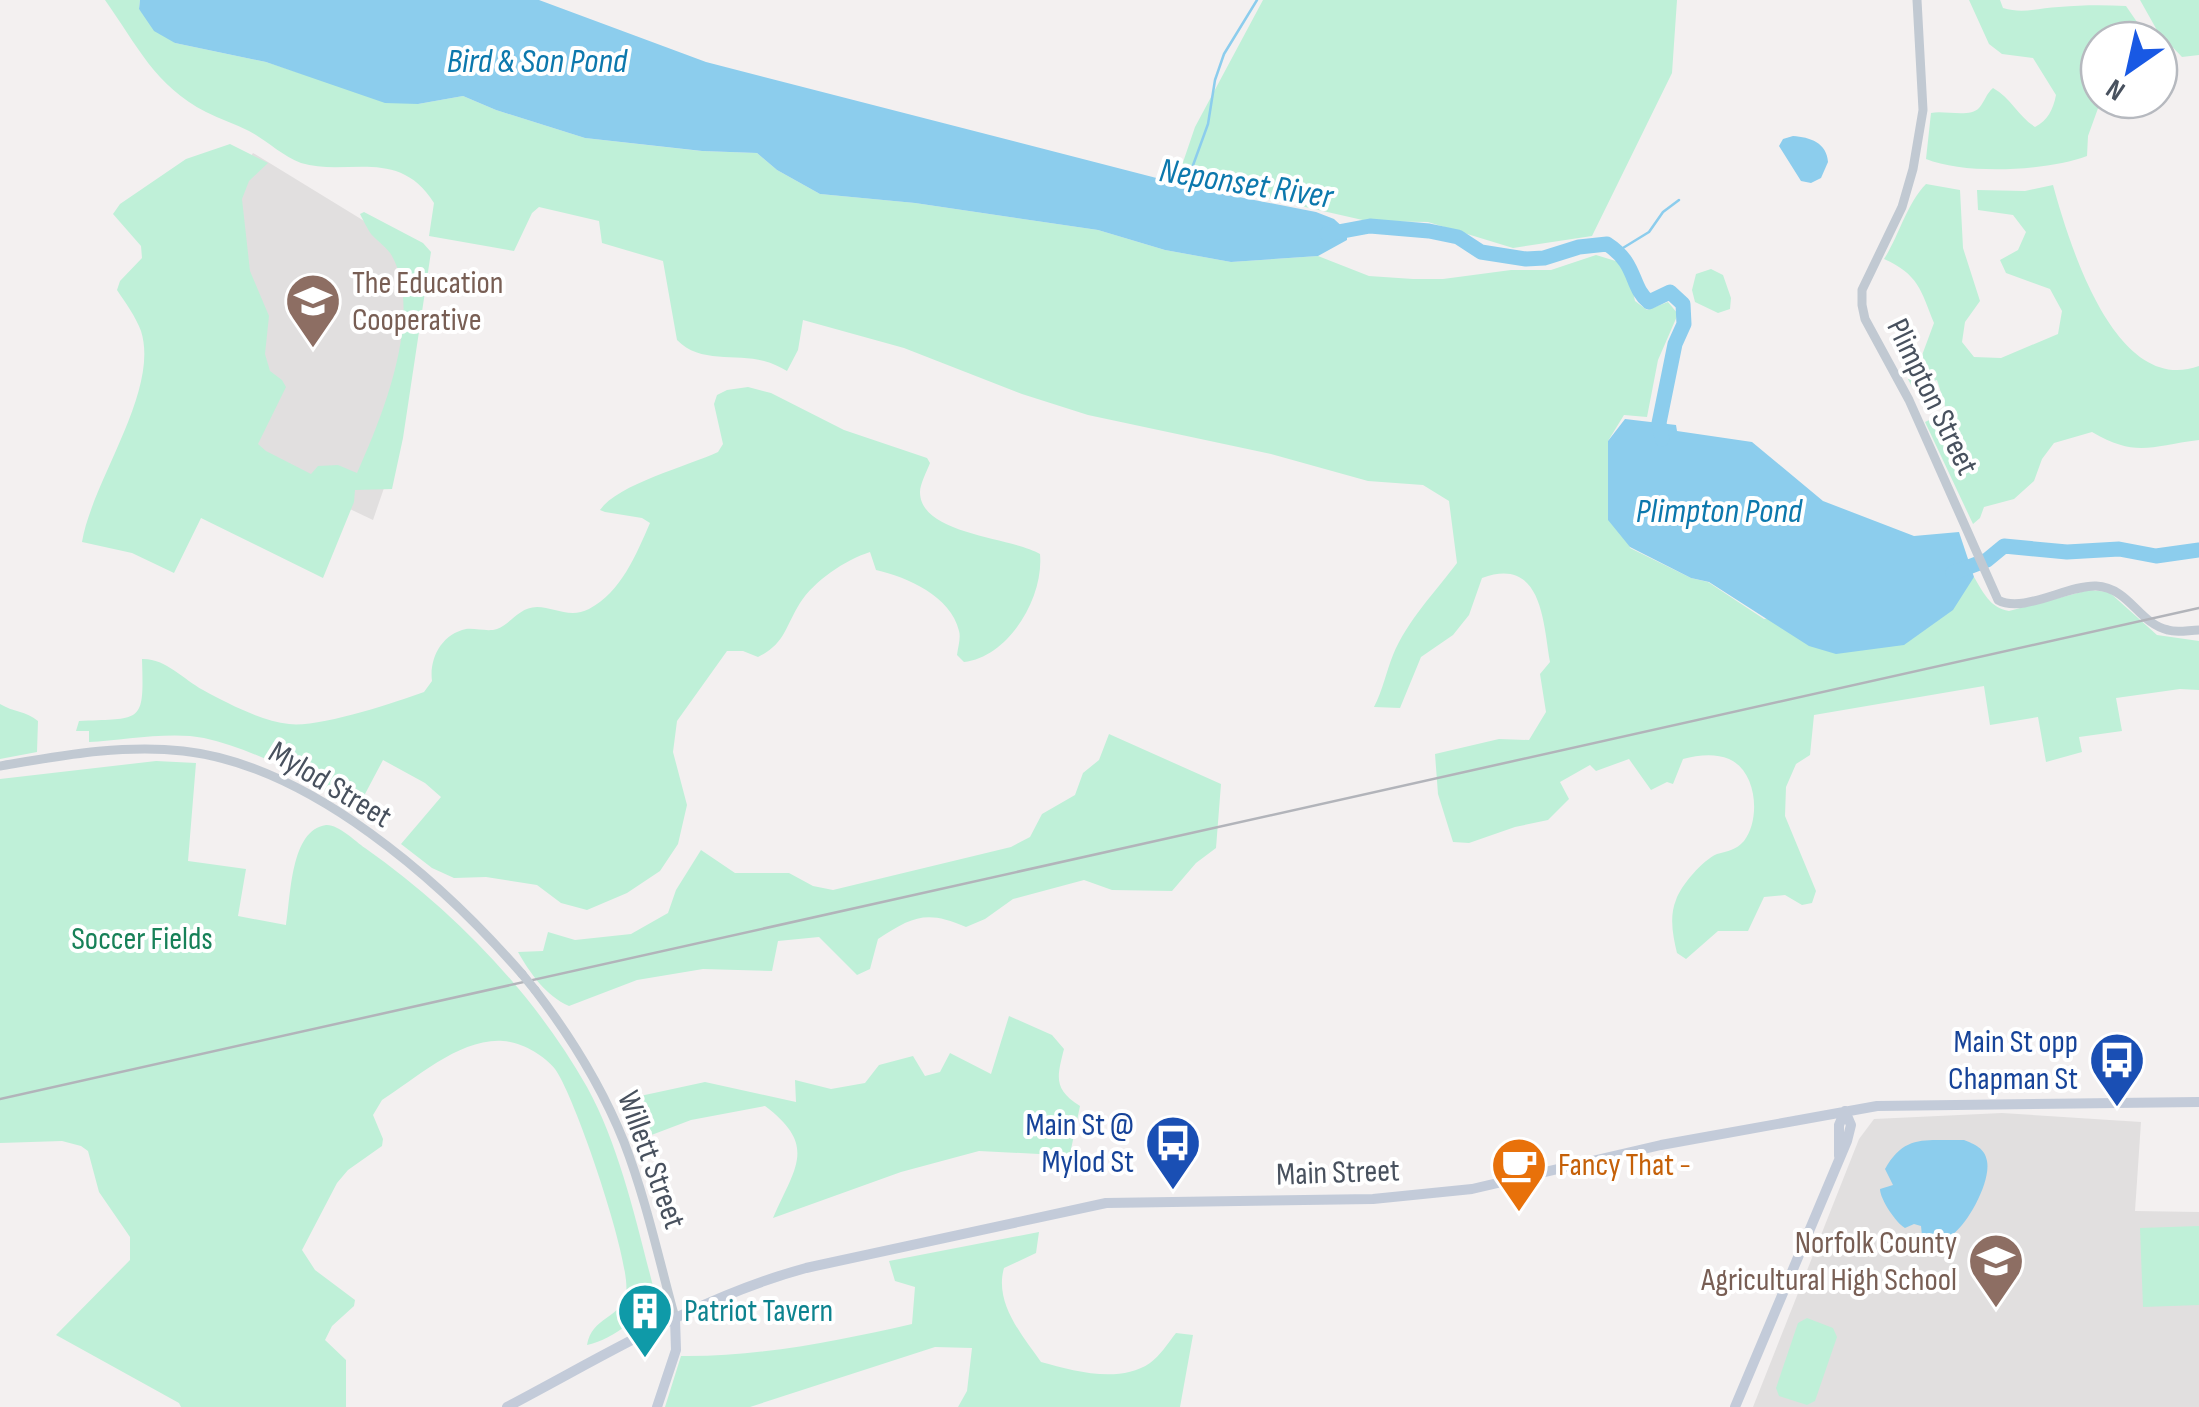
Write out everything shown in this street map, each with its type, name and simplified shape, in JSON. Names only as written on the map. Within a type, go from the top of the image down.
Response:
[{"type":"main road","name":"Main Street","points":[[508,1407],[675,1318],[744,1287],[806,1268],[1106,1203],[1373,1199],[1440,1193],[1517,1180],[1661,1145],[1896,1104],[2199,1102]]},
{"type":"main road","points":[[1735,1407],[1839,1156],[1838,1126],[1845,1111]]},
{"type":"main road","points":[[657,1407],[676,1350],[675,1318]]},
{"type":"street","name":"Plimpton Street","points":[[1918,0],[1922,110],[1917,150],[1902,207],[1862,290],[1865,319],[1909,400],[1996,598],[2007,604],[2081,587],[2104,587],[2121,593],[2166,630],[2199,630]]},
{"type":"street","name":"Mylod Street","points":[[0,766],[148,748],[245,763],[308,794],[402,859],[460,907],[522,974],[562,1026]]},
{"type":"street","name":"Willett Street","points":[[562,1026],[604,1098],[624,1143],[675,1318]]},
{"type":"shaded area","name":"The Education Cooperative","points":[[253,153],[423,257],[384,488],[373,520],[213,444],[232,184]]},
{"type":"shaded area","name":"Norfolk County Agricultural High School","points":[[2002,1113],[2141,1122],[2135,1211],[2199,1212],[2199,1407],[1753,1407],[1859,1139],[1874,1119]]},
{"type":"green space","points":[[105,0],[140,0],[139,9],[175,43],[266,62],[418,104],[463,96],[585,138],[757,153],[777,170],[820,194],[915,203],[1098,230],[1165,250],[1231,262],[1318,256],[1369,276],[1443,279],[1511,270],[1551,270],[1596,255],[1619,262],[1631,283],[1635,301],[1647,310],[1668,302],[1678,314],[1658,360],[1647,417],[1624,415],[1608,441],[1630,548],[1691,578],[1708,582],[1764,619],[1968,584],[1974,577],[1992,603],[2009,611],[2089,590],[2109,592],[2157,635],[2199,641],[2199,690],[2116,698],[2122,731],[2079,737],[2082,752],[2046,762],[2038,717],[1990,725],[1984,686],[1814,715],[1810,755],[1796,764],[1786,787],[1785,816],[1816,891],[1812,903],[1802,905],[1785,895],[1764,897],[1748,931],[1718,931],[1686,959],[1677,953],[1673,933],[1674,906],[1679,894],[1705,862],[1741,844],[1753,821],[1751,784],[1729,759],[1706,755],[1683,759],[1673,784],[1667,782],[1651,790],[1629,759],[1596,771],[1590,765],[1560,782],[1569,799],[1548,820],[1469,843],[1453,842],[1438,794],[1435,754],[1499,739],[1529,740],[1546,712],[1540,674],[1550,662],[1541,612],[1528,584],[1517,576],[1502,574],[1482,578],[1469,615],[1453,635],[1421,657],[1400,708],[1374,707],[1399,642],[1457,563],[1449,501],[1423,485],[1368,481],[1271,454],[1088,415],[904,348],[803,320],[798,350],[787,371],[764,361],[696,352],[677,340],[663,261],[602,243],[599,221],[539,207],[532,213],[514,251],[429,236],[434,203],[420,185],[388,169],[301,163],[249,131],[188,102],[160,77]]},
{"type":"green space","points":[[1263,0],[1677,0],[1672,73],[1592,236],[1513,248],[1428,222],[1367,221],[1270,199],[1227,183],[1209,179],[1194,183],[1178,177],[1195,127]]},
{"type":"green space","points":[[1969,0],[2000,0],[2003,8],[2017,11],[2126,6],[2136,20],[2079,20],[2079,120],[2094,120],[2087,156],[2050,165],[2006,169],[1962,167],[1926,159],[1931,113],[1975,111],[1993,88],[2035,127],[2047,118],[2056,95],[2033,58],[2002,54],[1989,44]]},
{"type":"green space","points":[[2140,0],[2199,0],[2199,55],[2179,54],[2179,20],[2151,20]]},
{"type":"green space","points":[[230,144],[268,163],[249,181],[242,199],[250,271],[269,316],[265,354],[270,371],[286,387],[258,444],[266,451],[311,474],[318,466],[338,465],[357,473],[396,366],[404,307],[401,280],[392,256],[371,234],[360,214],[364,212],[423,243],[431,252],[392,489],[355,490],[354,502],[323,578],[201,518],[174,573],[132,553],[82,542],[133,408],[144,355],[139,326],[117,290],[120,281],[142,258],[141,246],[113,214],[120,204],[186,159]]},
{"type":"green space","points":[[1926,184],[1960,190],[1963,248],[1980,301],[1965,322],[1962,342],[1974,357],[2001,358],[2058,334],[2062,311],[2050,289],[2006,273],[2000,260],[2018,250],[2026,232],[2013,215],[1978,210],[1977,190],[2025,191],[2053,185],[2084,276],[2120,338],[2143,359],[2169,370],[2199,366],[2199,440],[2133,448],[2092,432],[2054,443],[2042,459],[2034,481],[2014,499],[1984,507],[1973,524],[1925,422],[1947,412],[1937,380],[1912,387],[1908,379],[1915,374],[1934,323],[1911,277],[1884,259]]},
{"type":"green space","points":[[1711,269],[1723,275],[1731,298],[1730,309],[1718,313],[1695,302],[1692,290],[1696,274]]},
{"type":"green space","points":[[748,387],[771,393],[844,430],[927,458],[930,463],[920,492],[924,506],[951,526],[1040,554],[1036,588],[1030,606],[1009,637],[980,658],[964,662],[957,655],[959,631],[947,608],[914,583],[876,570],[870,552],[831,572],[806,595],[779,641],[767,652],[758,657],[743,651],[727,651],[677,721],[673,752],[687,805],[678,844],[660,871],[627,893],[587,910],[561,903],[537,885],[486,877],[454,878],[432,868],[401,844],[441,797],[425,783],[383,760],[356,811],[283,767],[224,743],[177,735],[89,742],[89,731],[76,731],[79,721],[116,719],[135,713],[142,696],[142,659],[166,665],[244,711],[278,722],[302,724],[356,714],[424,692],[432,681],[439,648],[458,632],[497,629],[531,608],[575,613],[589,609],[619,583],[650,523],[600,510],[637,484],[718,452],[723,444],[714,404],[717,395]]},
{"type":"green space","points":[[0,704],[38,721],[37,752],[0,759]]},
{"type":"green space","points":[[1109,734],[1221,784],[1216,848],[1196,863],[1172,891],[1112,890],[1084,880],[1013,899],[966,927],[930,917],[901,925],[878,939],[870,969],[857,975],[819,937],[778,941],[772,971],[703,969],[637,980],[569,1006],[546,990],[518,952],[543,951],[548,932],[575,940],[631,934],[668,913],[676,890],[701,850],[735,873],[789,873],[813,886],[833,890],[1011,847],[1030,837],[1042,814],[1075,795],[1083,773],[1099,760]]},
{"type":"green space","name":"Soccer Fields","points":[[156,761],[196,763],[188,861],[246,869],[238,916],[286,925],[299,851],[314,830],[331,825],[430,899],[516,986],[587,1087],[618,1160],[654,1290],[627,1325],[587,1345],[594,1328],[618,1308],[626,1293],[611,1216],[575,1111],[555,1069],[532,1050],[503,1041],[455,1053],[382,1100],[373,1115],[382,1146],[348,1170],[337,1183],[302,1250],[315,1270],[355,1300],[325,1340],[346,1360],[346,1407],[181,1407],[56,1335],[130,1260],[130,1237],[99,1192],[88,1151],[62,1141],[0,1143],[0,779]]},
{"type":"green space","points":[[1009,1016],[1052,1035],[1064,1049],[1059,1082],[1065,1094],[1080,1106],[1069,1159],[979,1151],[901,1172],[773,1218],[794,1171],[797,1146],[792,1133],[765,1106],[691,1120],[633,1142],[617,1101],[705,1082],[796,1102],[795,1080],[831,1089],[865,1083],[879,1065],[913,1056],[925,1076],[940,1072],[950,1053],[991,1074]]},
{"type":"green space","points":[[2199,1226],[2199,1305],[2143,1307],[2140,1228]]},
{"type":"green space","points":[[1039,1232],[1036,1253],[1004,1268],[1002,1281],[1006,1306],[1041,1362],[1096,1374],[1125,1373],[1150,1363],[1176,1333],[1193,1335],[1180,1407],[958,1407],[967,1391],[972,1348],[935,1347],[750,1407],[665,1407],[681,1356],[769,1351],[912,1324],[915,1287],[895,1281],[889,1261]]},
{"type":"green space","points":[[1807,1318],[1833,1328],[1837,1337],[1815,1401],[1807,1405],[1779,1396],[1776,1388],[1798,1323]]},
{"type":"water","name":"Bird & Son Pond","points":[[140,0],[539,0],[706,62],[1203,190],[1316,212],[1334,219],[1347,231],[1347,240],[1318,256],[1231,262],[1165,250],[1098,230],[915,203],[820,194],[777,170],[757,153],[585,138],[463,96],[418,104],[385,103],[266,62],[175,43],[154,31],[139,9]]},
{"type":"water","points":[[1793,136],[1811,140],[1824,150],[1828,162],[1821,178],[1811,183],[1801,181],[1779,146],[1783,139]]},
{"type":"water","name":"Plimpton Pond","points":[[1625,419],[1676,425],[1677,431],[1752,442],[1823,501],[1914,536],[1959,532],[1974,577],[1953,610],[1904,645],[1836,654],[1809,646],[1709,582],[1691,578],[1630,547],[1608,520],[1608,441]]},
{"type":"water","points":[[1964,1140],[1978,1147],[1986,1157],[1982,1190],[1972,1211],[1953,1234],[1923,1245],[1921,1226],[1905,1228],[1886,1204],[1880,1189],[1893,1185],[1885,1169],[1909,1144]]},
{"type":"waterway","points":[[1181,186],[1208,124],[1224,54],[1257,0]]},
{"type":"waterway","points":[[1618,251],[1649,232],[1663,212],[1679,200]]},
{"type":"waterway","name":"Neponset River","points":[[1327,234],[1370,226],[1429,231],[1458,237],[1481,252],[1526,259],[1607,244],[1624,259],[1649,302],[1670,292],[1683,304],[1684,324],[1675,344],[1659,423],[1662,439]]},
{"type":"waterway","name":"Neponset River","points":[[1953,573],[1987,560],[2004,546],[2067,552],[2119,549],[2156,556],[2199,550]]},
{"type":"railway","points":[[0,1099],[2199,608]]},
{"type":"place","name":"The Education Cooperative","points":[[313,350]]},
{"type":"place","name":"Main St opp Chapman St","points":[[2117,1109]]},
{"type":"place","name":"Main St @ Mylod St","points":[[1173,1192]]},
{"type":"place","name":"Fancy That -","points":[[1519,1214]]},
{"type":"place","name":"Norfolk County Agricultural High School","points":[[1996,1310]]},
{"type":"place","name":"Patriot Tavern","points":[[645,1360]]}]
